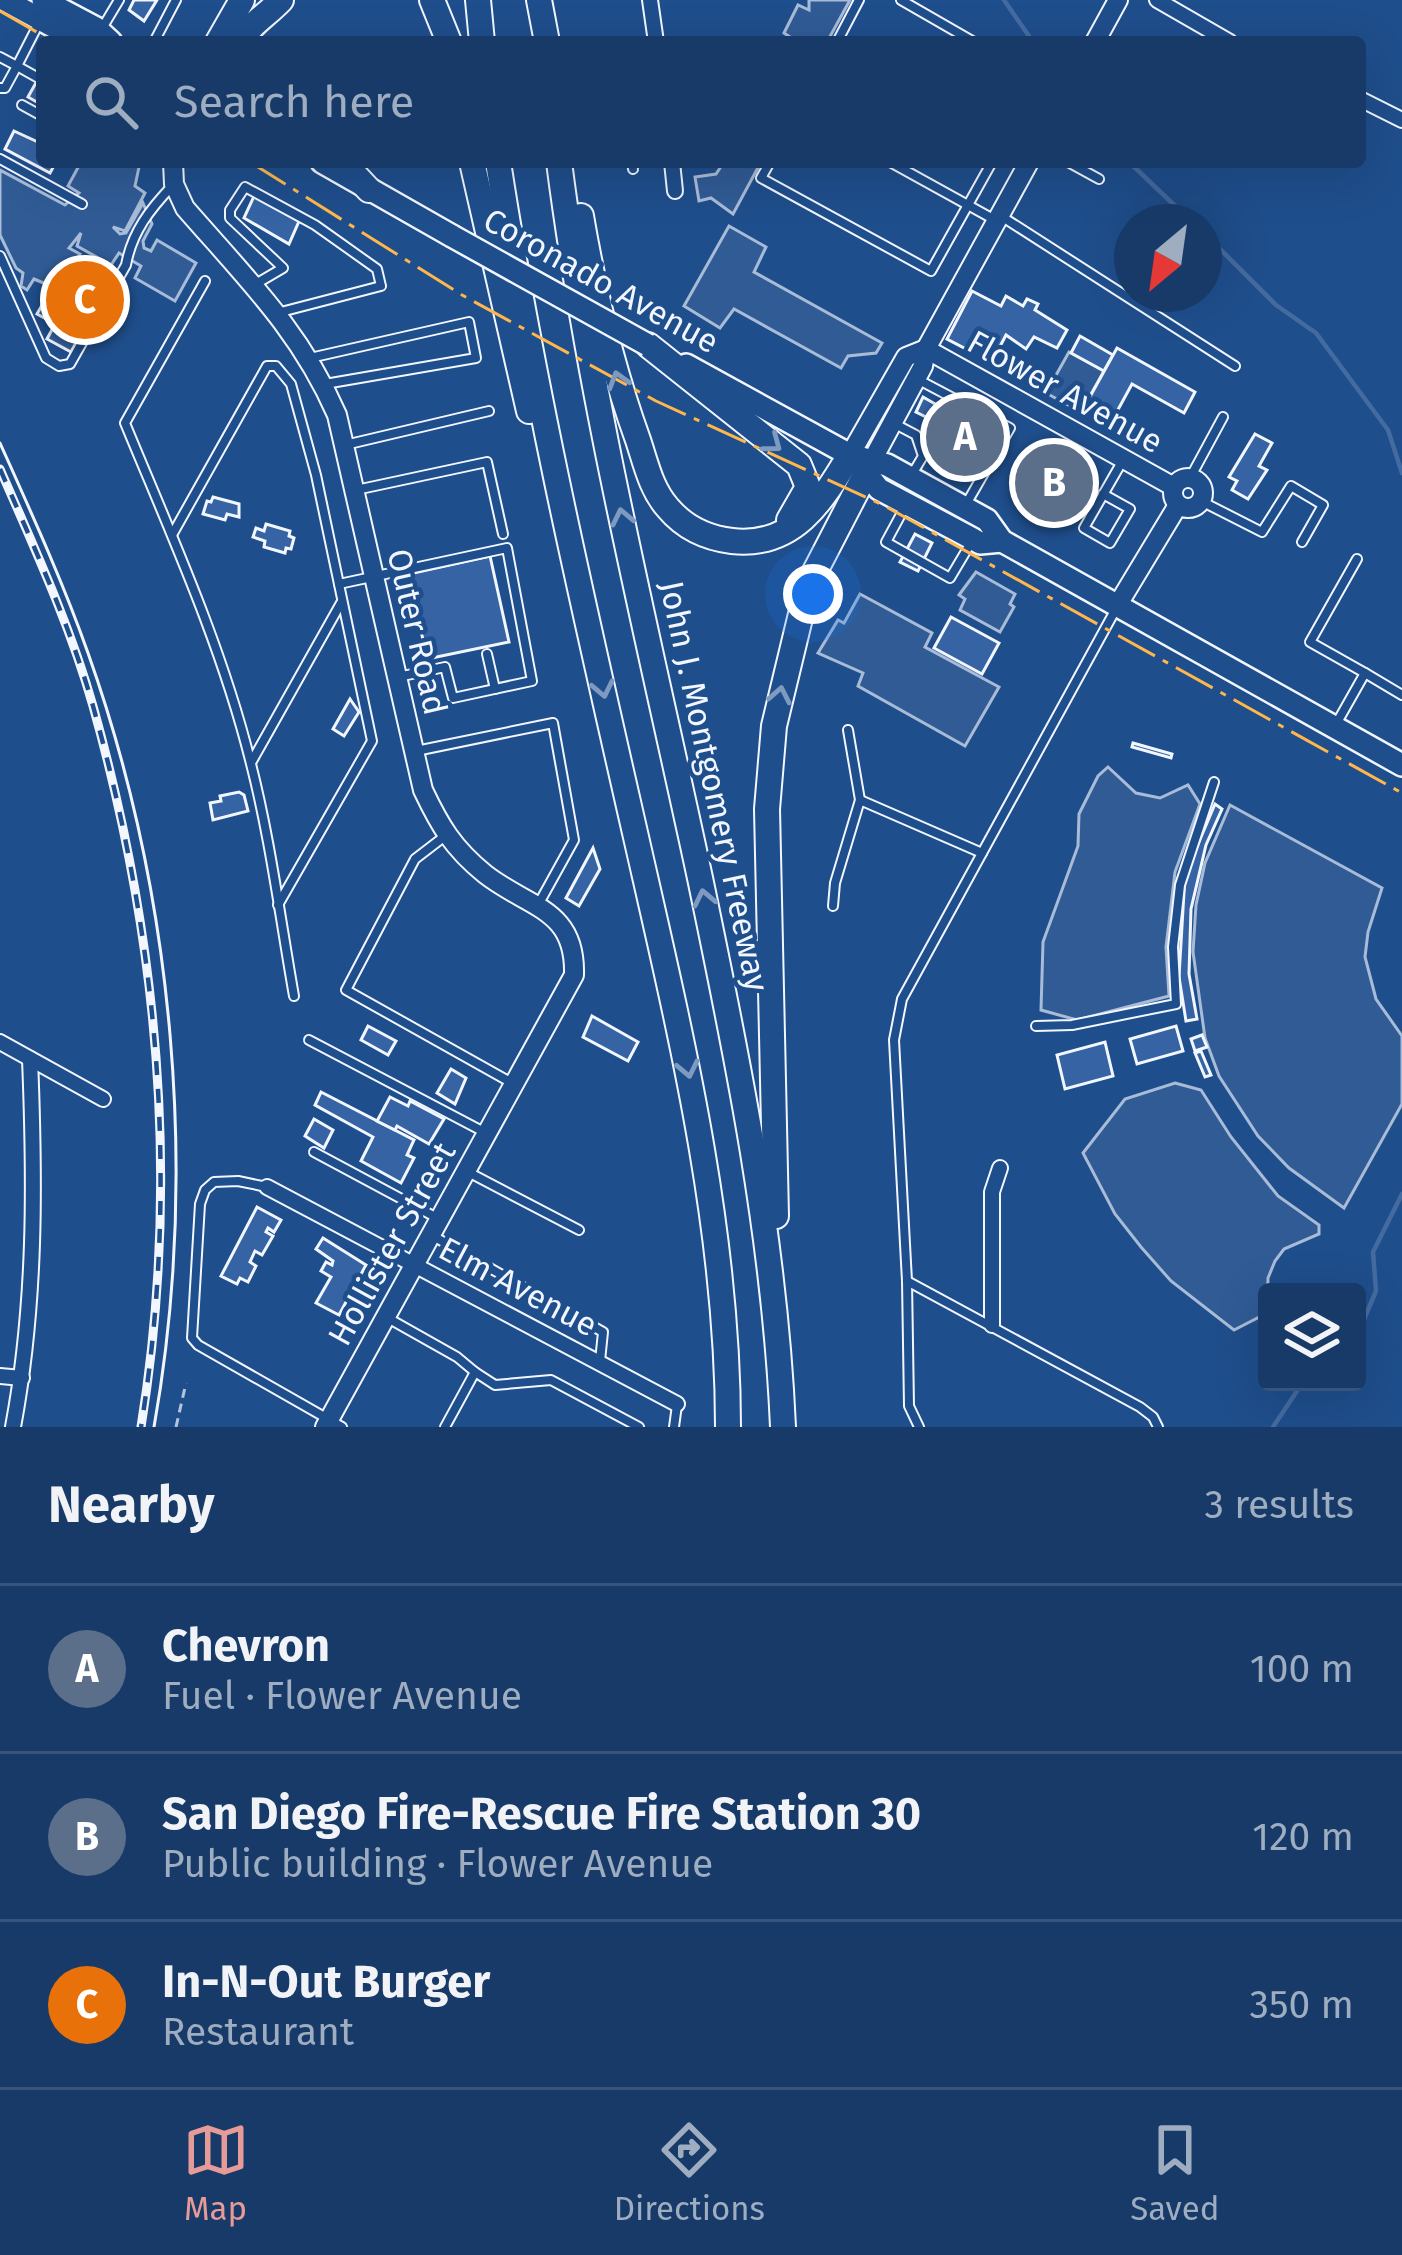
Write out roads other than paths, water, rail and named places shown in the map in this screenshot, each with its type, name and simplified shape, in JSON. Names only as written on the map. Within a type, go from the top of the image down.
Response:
[{"type":"highway","points":[[221,36],[242,0]]},
{"type":"highway","points":[[432,0],[446,36]]},
{"type":"highway","points":[[478,0],[481,36]]},
{"type":"highway","points":[[538,0],[544,36]]},
{"type":"highway","points":[[243,36],[249,25],[275,8]]},
{"type":"highway","points":[[259,36],[275,8]]},
{"type":"highway","points":[[349,168],[370,190]]},
{"type":"highway","points":[[473,168],[513,355],[586,609]]},
{"type":"highway","points":[[499,168],[515,272],[586,609],[692,1083],[715,1246],[728,1417]]},
{"type":"highway","name":"John J. Montgomery Freeway","points":[[560,168],[578,306],[748,1105],[779,1345],[783,1427]]},
{"type":"highway","points":[[573,168],[614,370],[653,485],[678,518],[701,533],[742,542],[782,533],[818,508],[863,463]]},
{"type":"highway","points":[[648,345],[800,465],[808,487],[782,533]]},
{"type":"highway","points":[[779,1345],[768,784],[787,663],[808,585],[863,463]]},
{"type":"main road","points":[[5,0],[53,7],[94,36]]},
{"type":"main road","points":[[24,0],[52,15],[53,7]]},
{"type":"main road","name":"Coronado Avenue","points":[[332,168],[863,463],[910,478],[964,507],[986,520],[1002,541],[1402,765]]},
{"type":"main road","name":"Coronado Avenue","points":[[863,463],[879,489],[980,543],[1002,541]]},
{"type":"street","points":[[650,0],[655,36]]},
{"type":"street","points":[[1098,36],[1118,0]]},
{"type":"street","points":[[1157,0],[1220,36]]},
{"type":"street","points":[[1366,102],[1402,120]]},
{"type":"street","points":[[173,168],[174,184]]},
{"type":"street","points":[[672,168],[674,191]]},
{"type":"street","points":[[863,463],[893,422],[926,349],[1026,168]]},
{"type":"street","name":"Outer Road","points":[[174,184],[185,208],[277,314],[324,385],[344,446],[423,790],[445,836],[487,875],[559,919],[566,930],[574,975],[513,1087]]},
{"type":"street","points":[[863,463],[906,357],[926,349]]},
{"type":"street","name":"Flower Avenue","points":[[926,349],[1181,490]]},
{"type":"street","points":[[1181,490],[1188,509],[1202,501]]},
{"type":"street","points":[[1118,606],[1181,490]]},
{"type":"street","points":[[0,1042],[103,1099]]},
{"type":"street","points":[[13,1427],[22,1378],[35,1215],[30,1058]]},
{"type":"street","name":"Hollister Street","points":[[332,1424],[513,1087]]},
{"type":"street","points":[[992,1325],[992,1192],[1000,1168]]},
{"type":"street","name":"Elm Avenue","points":[[267,1187],[677,1404]]},
{"type":"street","points":[[0,1376],[22,1378]]},
{"type":"lane","points":[[100,36],[119,0]]},
{"type":"lane","points":[[157,36],[176,0]]},
{"type":"lane","points":[[840,36],[859,0]]},
{"type":"lane","points":[[901,0],[964,36]]},
{"type":"lane","points":[[0,88],[5,88],[53,7]]},
{"type":"lane","points":[[0,57],[36,77]]},
{"type":"lane","points":[[22,105],[36,113]]},
{"type":"lane","points":[[0,159],[82,203]]},
{"type":"lane","points":[[766,168],[760,178],[931,271],[989,168]]},
{"type":"lane","points":[[901,168],[998,218],[1235,365]]},
{"type":"lane","points":[[1079,168],[1099,179]]},
{"type":"lane","points":[[0,256],[46,358],[59,366],[70,364],[126,266],[147,212],[174,184]]},
{"type":"lane","points":[[253,286],[283,268],[230,218],[245,187],[314,225],[377,269],[381,286],[277,314]]},
{"type":"lane","points":[[206,281],[124,423],[172,535],[235,705],[251,763],[294,995]]},
{"type":"lane","points":[[310,358],[469,322],[476,358],[324,385]]},
{"type":"lane","points":[[172,535],[261,376],[268,366],[276,366],[291,384],[372,741],[278,905]]},
{"type":"lane","points":[[916,379],[1010,428],[964,507]]},
{"type":"lane","points":[[344,446],[489,411]]},
{"type":"lane","points":[[1181,490],[1223,417]]},
{"type":"lane","points":[[893,422],[916,435],[923,456],[910,478]]},
{"type":"lane","points":[[1103,494],[1130,509],[1110,543],[1084,528],[1103,494],[1124,459]]},
{"type":"lane","points":[[354,491],[487,462],[503,534]]},
{"type":"lane","points":[[1202,501],[1262,532],[1291,486],[1323,505],[1302,542]]},
{"type":"lane","points":[[907,503],[886,542],[950,578],[973,539]]},
{"type":"lane","points":[[339,584],[507,548],[532,681],[453,698],[445,667],[397,677]]},
{"type":"lane","points":[[1357,559],[1310,642],[1402,695]]},
{"type":"lane","points":[[251,763],[341,603]]},
{"type":"lane","points":[[919,1427],[909,1406],[894,1040],[902,999],[1118,606]]},
{"type":"lane","points":[[487,654],[495,689]]},
{"type":"lane","points":[[1334,727],[1365,673]]},
{"type":"lane","points":[[414,752],[553,723],[574,840],[537,906]]},
{"type":"lane","points":[[832,906],[860,800],[848,730]]},
{"type":"lane","points":[[1036,1026],[1072,1025],[1176,1004],[1173,946],[1180,885],[1214,782]]},
{"type":"lane","points":[[860,800],[982,853]]},
{"type":"lane","points":[[445,836],[415,859],[346,990],[513,1087]]},
{"type":"lane","points":[[309,1040],[487,1134]]},
{"type":"lane","points":[[314,1152],[412,1205],[435,1228],[603,1332],[600,1363]]},
{"type":"lane","points":[[412,1205],[434,1169]]},
{"type":"lane","points":[[467,1171],[579,1230]]},
{"type":"lane","points":[[267,1187],[214,1181],[205,1190],[200,1204],[192,1338],[198,1346],[332,1424]]},
{"type":"lane","points":[[907,1280],[1140,1407],[1158,1427]]},
{"type":"lane","points":[[386,1317],[495,1384],[551,1380],[639,1427]]},
{"type":"lane","points":[[445,1427],[475,1372]]},
{"type":"lane","points":[[674,1427],[677,1404]]},
{"type":"waterway","points":[[1004,0],[1029,36]]},
{"type":"waterway","points":[[1135,168],[1173,204]]},
{"type":"waterway","points":[[1222,251],[1276,305],[1316,333],[1388,430],[1402,473]]},
{"type":"waterway","points":[[1366,1315],[1376,1291],[1373,1252],[1402,1194]]},
{"type":"waterway","points":[[1273,1427],[1297,1391]]},
{"type":"tram line","points":[[0,443],[88,653],[141,840],[159,938],[176,1135],[175,1233],[154,1427]]},
{"type":"railway","points":[[0,469],[84,676],[134,884],[156,1064],[160,1155],[153,1336],[141,1427]]},
{"type":"place","name":"In-N-Out Burger","points":[[85,300]]},
{"type":"place","name":"Chevron","points":[[965,437]]},
{"type":"place","name":"San Diego Fire-Rescue Fire Station 30","points":[[1054,483]]}]
